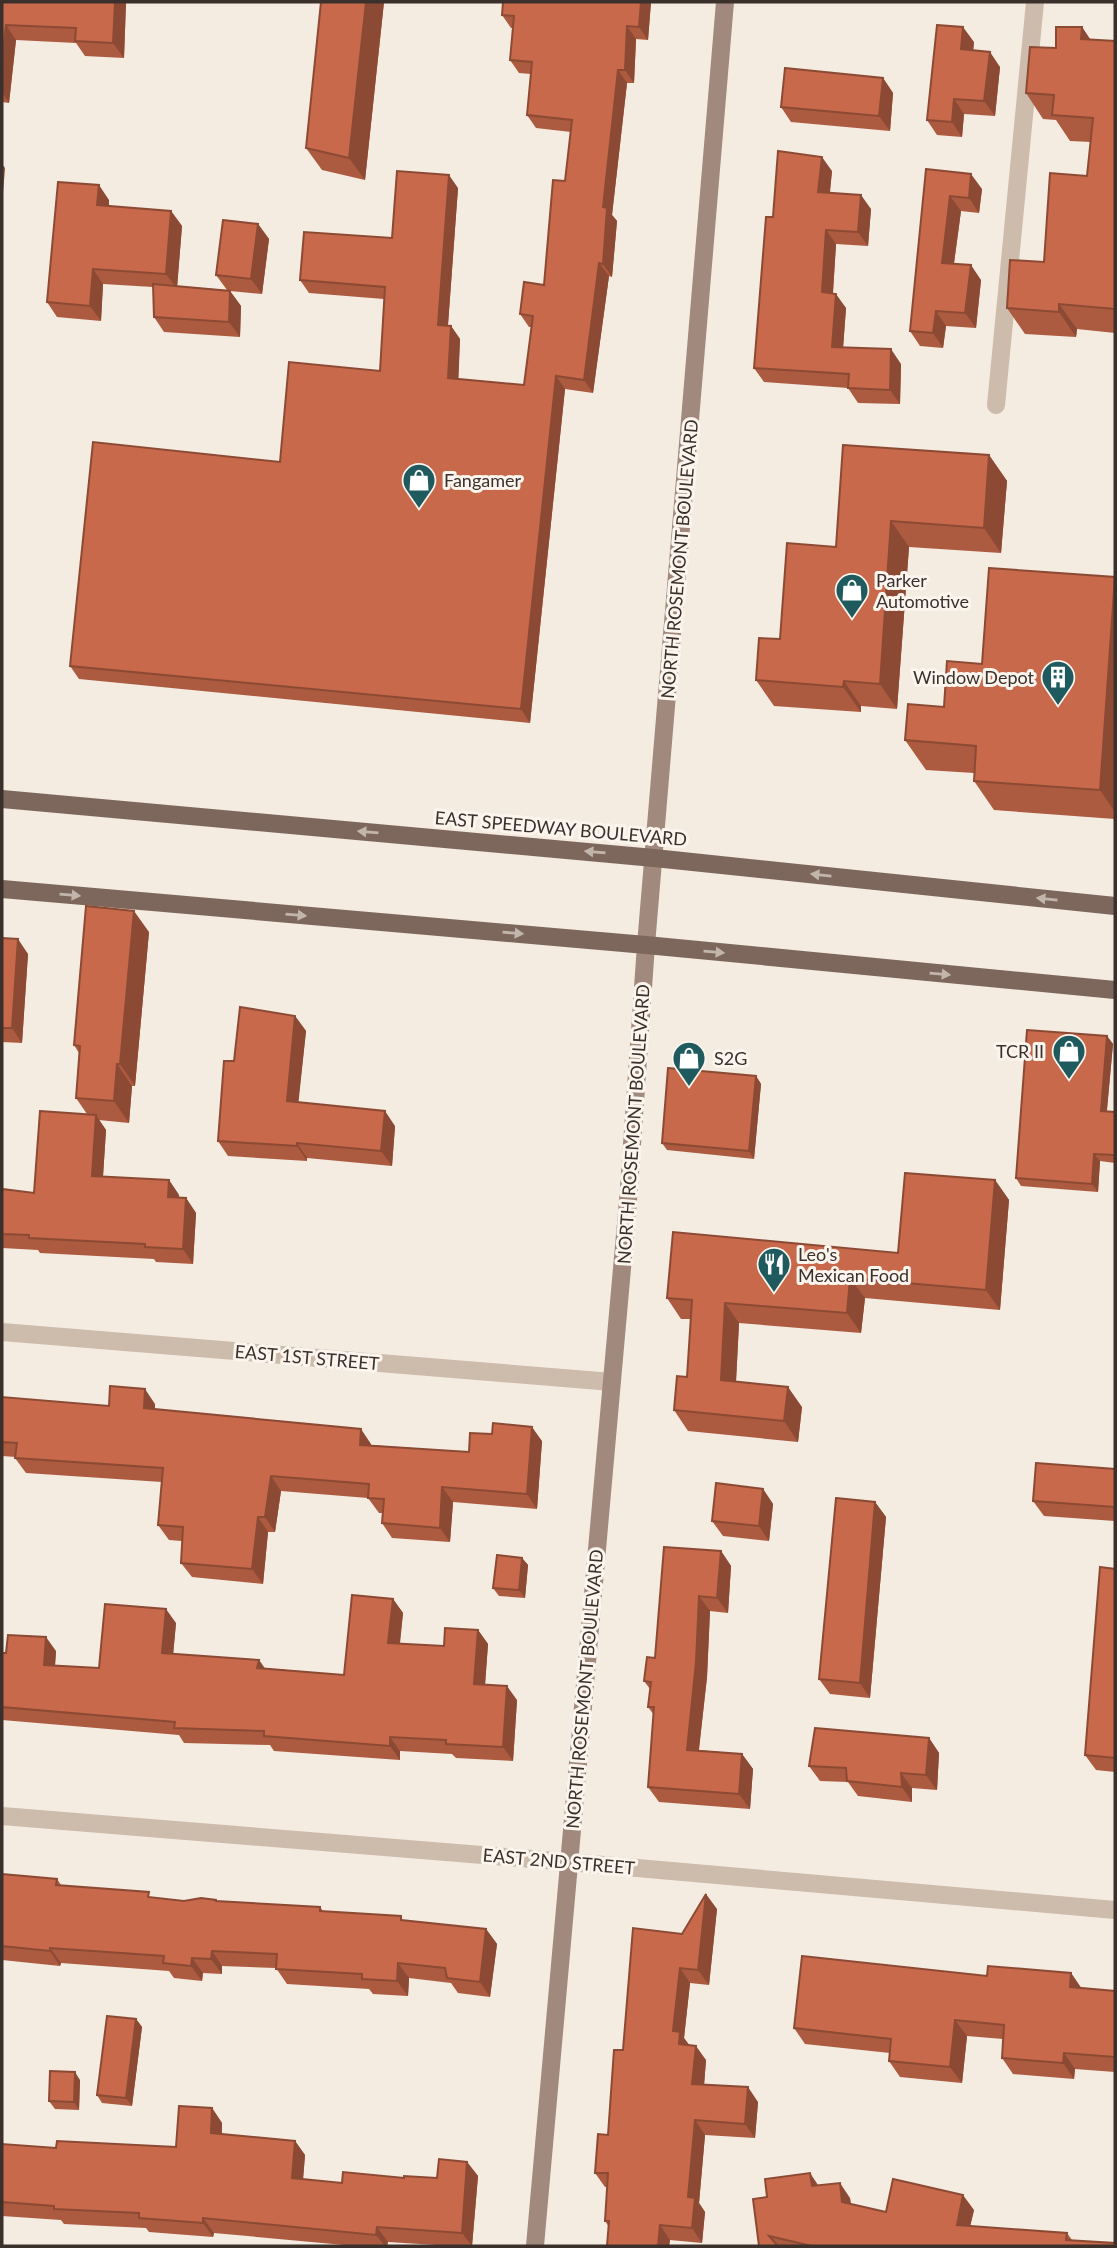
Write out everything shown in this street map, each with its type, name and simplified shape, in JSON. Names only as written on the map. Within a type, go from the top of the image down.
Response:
[{"type":"main road","name":"EAST SPEEDWAY BOULEVARD","points":[[2,799],[654,858],[1115,906]]},
{"type":"main road","points":[[2,889],[646,945],[1115,990]]},
{"type":"street","name":"NORTH ROSEMONT BOULEVARD","points":[[535,2246],[628,1201],[646,945],[725,2]]},
{"type":"street","points":[[996,405],[1035,2]]},
{"type":"street","name":"EAST 1ST STREET","points":[[2,1332],[612,1382]]},
{"type":"street","name":"EAST 2ND STREET","points":[[2,1816],[1115,1910]]},
{"type":"building","points":[[2,2],[115,2],[113,43],[75,41],[76,28],[6,25],[2,61]]},
{"type":"building","points":[[321,2],[366,2],[349,158],[306,148]]},
{"type":"building","points":[[503,2],[641,2],[639,27],[627,26],[625,70],[618,70],[603,207],[607,208],[603,264],[599,263],[584,380],[556,376],[521,709],[70,666],[93,442],[280,462],[289,362],[380,371],[385,287],[300,280],[304,232],[392,238],[397,171],[449,175],[438,325],[451,326],[448,378],[524,385],[533,316],[520,314],[524,282],[544,285],[553,180],[565,181],[572,120],[527,115],[532,62],[510,60],[514,16],[502,15]]},
{"type":"building","points":[[937,25],[963,27],[961,49],[990,52],[984,101],[954,99],[952,122],[927,120]]},
{"type":"building","points":[[1056,27],[1082,27],[1081,39],[1115,41],[1115,309],[1059,304],[1059,312],[1007,308],[1010,260],[1044,262],[1050,173],[1087,176],[1093,118],[1052,115],[1054,95],[1026,93],[1030,47],[1056,48]]},
{"type":"building","points":[[785,68],[883,78],[879,116],[781,107]]},
{"type":"building","points":[[778,151],[822,157],[818,192],[861,195],[858,232],[826,230],[822,292],[836,294],[832,347],[891,349],[890,390],[848,388],[849,374],[754,368],[766,217],[773,217]]},
{"type":"building","points":[[926,169],[971,174],[969,198],[950,196],[942,263],[971,265],[965,313],[936,311],[933,333],[910,331]]},
{"type":"building","points":[[58,182],[99,185],[97,205],[171,211],[166,274],[93,269],[90,306],[47,302]]},
{"type":"building","points":[[223,220],[258,224],[251,279],[216,275]]},
{"type":"building","points":[[153,284],[230,291],[229,322],[154,317]]},
{"type":"building","points":[[843,445],[989,455],[984,528],[891,521],[880,684],[844,681],[843,687],[756,680],[759,638],[780,639],[787,543],[836,547]]},
{"type":"building","name":"Window Depot","points":[[989,568],[1115,577],[1100,790],[974,781],[976,746],[905,740],[908,704],[944,707],[947,661],[982,664]]},
{"type":"building","points":[[86,906],[134,911],[114,1101],[76,1098],[80,1046],[74,1045]]},
{"type":"building","points":[[2,938],[18,939],[12,1028],[2,1028]]},
{"type":"building","points":[[240,1007],[295,1016],[287,1101],[385,1111],[381,1151],[297,1143],[297,1146],[218,1141],[224,1061],[234,1061]]},
{"type":"building","name":"TCR II","points":[[1027,1030],[1107,1036],[1101,1111],[1115,1112],[1115,1155],[1094,1154],[1092,1184],[1016,1178]]},
{"type":"building","points":[[668,1068],[756,1076],[749,1151],[662,1143]]},
{"type":"building","points":[[40,1111],[96,1115],[92,1176],[169,1180],[168,1197],[186,1198],[183,1249],[2,1234],[2,1189],[34,1193]]},
{"type":"building","points":[[905,1173],[995,1180],[986,1290],[850,1278],[847,1313],[725,1303],[721,1380],[788,1387],[784,1421],[674,1410],[677,1376],[687,1377],[692,1300],[667,1298],[673,1232],[898,1253]]},
{"type":"building","points":[[110,1386],[145,1389],[144,1408],[361,1429],[360,1445],[469,1452],[470,1433],[492,1434],[493,1423],[532,1427],[527,1494],[442,1487],[440,1528],[382,1523],[384,1499],[368,1498],[369,1484],[271,1476],[265,1517],[258,1517],[252,1569],[181,1563],[183,1527],[158,1525],[163,1468],[15,1458],[17,1443],[2,1442],[2,1397],[109,1406]]},
{"type":"building","points":[[1036,1463],[1115,1469],[1115,1507],[1033,1501]]},
{"type":"building","points":[[716,1483],[763,1489],[759,1526],[712,1521]]},
{"type":"building","points":[[836,1498],[875,1502],[860,1683],[819,1679]]},
{"type":"building","points":[[664,1547],[721,1551],[717,1598],[699,1596],[696,1662],[687,1750],[742,1754],[739,1794],[648,1787],[654,1707],[648,1707],[651,1682],[644,1681],[647,1657],[655,1658]]},
{"type":"building","points":[[497,1555],[522,1558],[519,1590],[493,1588]]},
{"type":"building","points":[[1100,1567],[1115,1569],[1115,1758],[1085,1755]]},
{"type":"building","points":[[352,1595],[393,1599],[388,1643],[444,1646],[445,1628],[478,1630],[474,1684],[507,1686],[503,1747],[390,1737],[390,1746],[264,1736],[264,1731],[174,1728],[175,1722],[2,1707],[2,1653],[6,1653],[8,1635],[46,1637],[44,1665],[99,1668],[105,1604],[166,1609],[162,1653],[259,1660],[257,1668],[344,1675]]},
{"type":"building","points":[[815,1728],[929,1738],[926,1775],[901,1773],[902,1787],[847,1781],[846,1768],[809,1766]]},
{"type":"building","points":[[2,1874],[57,1879],[56,1885],[149,1892],[148,1897],[320,1907],[320,1911],[401,1916],[401,1920],[486,1929],[480,1982],[447,1978],[445,1968],[398,1963],[397,1981],[362,1979],[362,1974],[276,1969],[277,1954],[212,1951],[211,1959],[192,1958],[191,1966],[163,1963],[164,1956],[2,1946]]},
{"type":"building","points":[[706,1894],[698,1970],[680,1968],[673,2031],[680,2032],[679,2044],[696,2046],[692,2084],[748,2087],[745,2124],[695,2120],[688,2197],[695,2198],[692,2228],[660,2225],[658,2246],[607,2246],[609,2221],[605,2221],[608,2173],[595,2173],[598,2134],[608,2135],[614,2050],[623,2050],[633,1928],[682,1934]]},
{"type":"building","points":[[802,1956],[987,1976],[988,1966],[1071,1973],[1070,1987],[1115,1991],[1115,2057],[1064,2053],[1063,2063],[1002,2058],[1004,2025],[955,2020],[950,2067],[889,2061],[891,2039],[794,2028]]},
{"type":"building","points":[[107,2016],[136,2019],[126,2098],[97,2095]]},
{"type":"building","points":[[50,2071],[75,2072],[74,2102],[49,2101]]},
{"type":"building","points":[[179,2106],[212,2108],[211,2133],[295,2141],[292,2178],[342,2183],[343,2172],[404,2178],[437,2178],[439,2159],[467,2162],[462,2233],[377,2227],[376,2235],[203,2218],[203,2223],[139,2218],[139,2213],[54,2209],[54,2206],[2,2202],[2,2144],[56,2148],[57,2141],[176,2147]]},
{"type":"building","points":[[810,2173],[812,2186],[840,2183],[842,2202],[886,2212],[893,2179],[963,2195],[957,2225],[1067,2233],[1066,2240],[1115,2243],[1115,2246],[812,2246],[769,2236],[778,2246],[759,2246],[753,2199],[767,2197],[765,2179]]},
{"type":"place","name":"Fangamer","points":[[419,510]]},
{"type":"place","name":"Parker Automotive","points":[[852,620]]},
{"type":"place","name":"Window Depot","points":[[1058,707]]},
{"type":"place","name":"TCR II","points":[[1069,1081]]},
{"type":"place","name":"S2G","points":[[689,1088]]},
{"type":"place","name":"Leo's Mexican Food","points":[[774,1294]]}]
